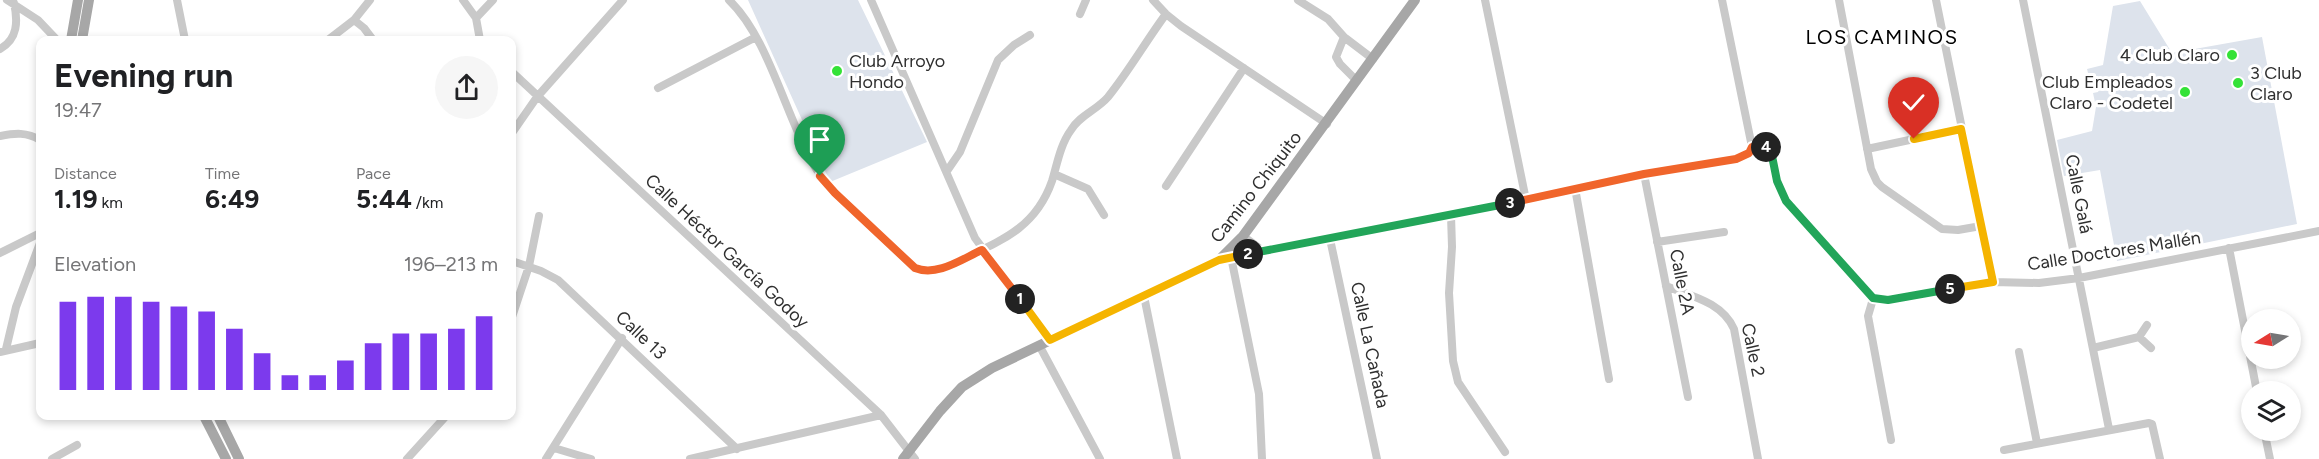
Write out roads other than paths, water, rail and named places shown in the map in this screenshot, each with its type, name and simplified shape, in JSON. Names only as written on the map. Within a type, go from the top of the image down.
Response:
[{"type":"main road","points":[[72,36],[78,0]]},
{"type":"main road","points":[[83,36],[89,0]]},
{"type":"main road","name":"Camino Chiquito","points":[[909,456],[962,387],[992,368],[1219,260],[1244,236],[1415,0]]},
{"type":"main road","points":[[206,420],[225,459]]},
{"type":"main road","points":[[220,420],[239,459]]},
{"type":"street","points":[[177,0],[184,36]]},
{"type":"street","points":[[333,36],[354,20],[370,0]]},
{"type":"street","points":[[463,0],[476,18],[479,36]]},
{"type":"street","points":[[476,18],[493,0]]},
{"type":"street","points":[[516,127],[537,97],[623,0]]},
{"type":"street","points":[[729,0],[746,20],[756,37],[813,164],[835,193],[915,268],[921,271],[941,268],[982,250],[1025,226],[1041,206],[1064,143],[1073,126],[1110,95],[1166,14]]},
{"type":"street","points":[[871,0],[982,250],[1045,342],[1100,459]]},
{"type":"street","points":[[1080,14],[1086,0]]},
{"type":"street","points":[[1153,0],[1166,14],[1327,123]]},
{"type":"street","points":[[1298,0],[1328,19],[1344,38],[1373,59]]},
{"type":"street","points":[[1485,0],[1526,200]]},
{"type":"street","points":[[1219,260],[1452,215],[1644,174],[1736,159],[1749,153],[1752,147],[1722,0]]},
{"type":"street","points":[[1839,0],[1871,169],[1877,182],[1935,225],[1950,231],[1981,226]]},
{"type":"street","points":[[1936,0],[1993,282]]},
{"type":"street","name":"Calle Galá","points":[[2023,0],[2109,429]]},
{"type":"street","points":[[10,2],[38,20],[53,36]]},
{"type":"street","points":[[0,48],[11,40],[15,32],[17,20],[10,2]]},
{"type":"street","points":[[354,20],[371,36]]},
{"type":"street","points":[[947,171],[960,152],[998,60],[1014,45],[1030,35]]},
{"type":"street","points":[[658,88],[756,37]]},
{"type":"street","points":[[1344,38],[1336,57],[1357,81]]},
{"type":"street","points":[[1166,186],[1244,68]]},
{"type":"street","name":"Calle Héctor García Godoy","points":[[516,76],[880,415],[909,456]]},
{"type":"street","points":[[1867,149],[1961,129]]},
{"type":"street","points":[[0,136],[22,133],[36,138]]},
{"type":"street","points":[[1752,147],[1767,148],[1772,156],[1777,181],[1786,201],[1873,298],[1868,316],[1891,440]]},
{"type":"street","points":[[1054,174],[1086,187],[1104,215]]},
{"type":"street","name":"Calle 2A","points":[[1644,174],[1688,397]]},
{"type":"street","points":[[1575,188],[1609,379]]},
{"type":"street","points":[[1452,215],[1449,292],[1453,361],[1458,382],[1505,452]]},
{"type":"street","points":[[516,306],[530,266],[539,216]]},
{"type":"street","name":"Calle Doctores Mallén","points":[[1873,298],[1888,300],[1993,282],[2039,283],[2079,278],[2319,231]]},
{"type":"street","points":[[1657,242],[1724,232]]},
{"type":"street","points":[[0,253],[36,235]]},
{"type":"street","points":[[1244,236],[1263,251]]},
{"type":"street","name":"Calle La Cañada","points":[[1330,239],[1377,459]]},
{"type":"street","points":[[2229,248],[2255,381]]},
{"type":"street","points":[[3,351],[16,307],[36,254]]},
{"type":"street","points":[[1231,257],[1259,394],[1262,459]]},
{"type":"street","name":"Calle 13","points":[[516,262],[530,266],[558,280],[737,449]]},
{"type":"street","name":"Calle 2","points":[[1666,286],[1719,308],[1729,317],[1734,329],[1758,459]]},
{"type":"street","points":[[1144,296],[1177,459]]},
{"type":"street","points":[[2093,348],[2139,337],[2147,325]]},
{"type":"street","points":[[0,334],[3,351]]},
{"type":"street","points":[[2139,337],[2151,348]]},
{"type":"street","points":[[546,459],[622,339]]},
{"type":"street","points":[[3,351],[36,344]]},
{"type":"street","points":[[2019,352],[2037,443]]},
{"type":"street","points":[[690,459],[880,415]]},
{"type":"street","points":[[407,459],[442,420]]},
{"type":"street","points":[[2004,450],[2149,423],[2152,424],[2160,459]]},
{"type":"street","points":[[2267,441],[2270,459]]},
{"type":"street","points":[[52,459],[77,445]]},
{"type":"street","points":[[554,448],[591,459]]},
{"type":"place","name":"4 Club Claro","points":[[2232,55]]},
{"type":"place","name":"Club Arroyo Hondo","points":[[837,71]]},
{"type":"place","name":"3 Club Claro","points":[[2238,83]]},
{"type":"place","name":"Club Empleados Claro - Codetel","points":[[2185,92]]},
{"type":"district","name":"LOS CAMINOS","points":[[1882,37]]}]
